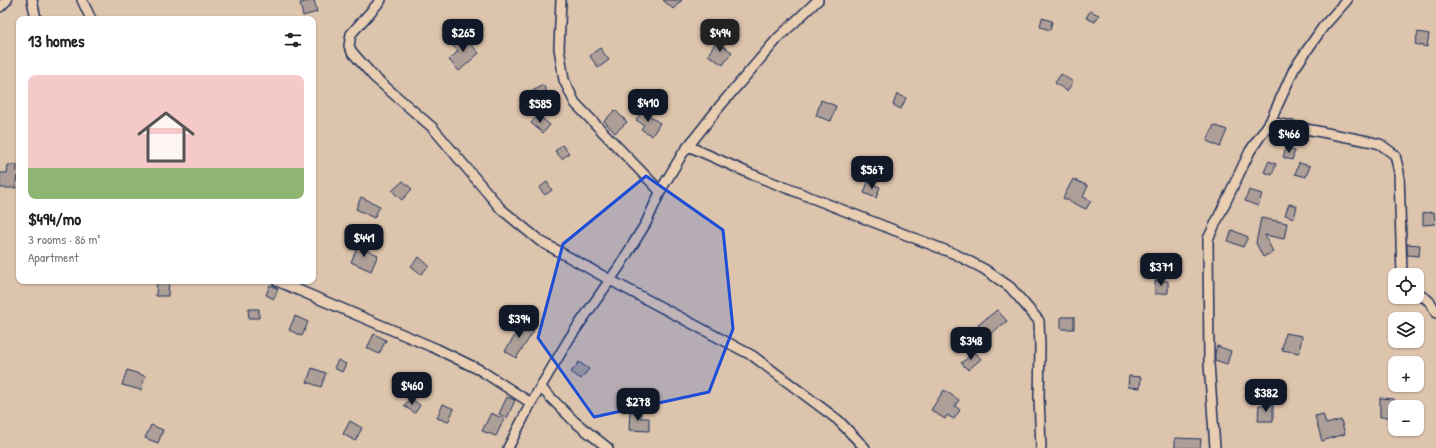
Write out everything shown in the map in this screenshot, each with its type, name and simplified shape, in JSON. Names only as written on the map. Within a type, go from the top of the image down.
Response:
[{"type":"street","points":[[0,7],[7,0]]},
{"type":"street","points":[[32,0],[35,16]]},
{"type":"street","points":[[82,0],[90,16]]},
{"type":"street","points":[[381,0],[351,34],[349,46],[352,52],[374,77],[433,128],[501,209],[540,241],[753,356],[838,420],[865,448]]},
{"type":"street","points":[[561,0],[559,48],[564,80],[575,103],[660,191]]},
{"type":"street","points":[[508,448],[531,403],[569,339],[610,280],[646,224],[660,191],[688,146],[778,38],[818,0]]},
{"type":"street","points":[[1215,448],[1209,363],[1208,239],[1250,151],[1270,122],[1294,68],[1323,27],[1346,0]]},
{"type":"street","points":[[1270,122],[1380,144],[1395,155],[1399,172],[1402,268]]},
{"type":"street","points":[[688,146],[751,174],[955,254],[984,270],[1010,287],[1039,321],[1040,348],[1038,398],[1041,448]]},
{"type":"street","points":[[284,284],[437,349],[480,370],[531,403]]},
{"type":"street","points":[[1424,298],[1432,305],[1436,313]]},
{"type":"street","points":[[541,388],[575,422],[608,448]]},
{"type":"highlighted area","points":[[646,176],[723,230],[733,329],[709,392],[594,417],[538,338],[563,244]]},
{"type":"building","points":[[314,0],[317,12],[303,16],[300,3]]},
{"type":"building","points":[[663,0],[682,0],[673,9]]},
{"type":"building","points":[[1090,11],[1099,15],[1095,22],[1086,18]]},
{"type":"building","points":[[1042,18],[1052,21],[1050,30],[1040,27]]},
{"type":"building","points":[[1418,32],[1429,34],[1427,47],[1415,44]]},
{"type":"building","points":[[462,35],[479,53],[459,71],[449,60],[458,51],[452,45]]},
{"type":"building","points":[[716,42],[732,52],[723,65],[708,55]]},
{"type":"building","points":[[600,48],[609,60],[598,68],[590,56]]},
{"type":"building","points":[[1061,74],[1073,82],[1067,91],[1055,83]]},
{"type":"building","points":[[543,85],[553,102],[541,110],[531,92]]},
{"type":"building","points":[[897,94],[906,98],[901,109],[893,105]]},
{"type":"building","points":[[821,100],[836,106],[831,121],[816,116]]},
{"type":"building","points":[[615,110],[627,122],[615,133],[604,121]]},
{"type":"building","points":[[642,111],[660,123],[652,136],[641,129],[644,125],[636,120]]},
{"type":"building","points":[[538,115],[550,125],[543,133],[531,123]]},
{"type":"building","points":[[1214,125],[1227,130],[1220,147],[1207,141]]},
{"type":"building","points":[[562,145],[569,153],[562,159],[555,151]]},
{"type":"building","points":[[1286,148],[1295,151],[1292,160],[1283,157]]},
{"type":"building","points":[[1269,161],[1276,164],[1272,175],[1264,172]]},
{"type":"building","points":[[1299,163],[1310,166],[1306,177],[1295,174]]},
{"type":"building","points":[[8,165],[16,165],[16,188],[0,188],[0,173],[7,173]]},
{"type":"building","points":[[1073,179],[1088,186],[1083,197],[1091,201],[1086,209],[1063,198]]},
{"type":"building","points":[[403,181],[412,189],[402,200],[392,191]]},
{"type":"building","points":[[547,182],[552,190],[545,195],[539,188]]},
{"type":"building","points":[[868,182],[880,187],[876,198],[864,193]]},
{"type":"building","points":[[1249,190],[1262,194],[1258,206],[1245,201]]},
{"type":"building","points":[[361,197],[380,206],[374,218],[356,209]]},
{"type":"building","points":[[1289,204],[1297,206],[1294,218],[1285,215]]},
{"type":"building","points":[[1434,212],[1435,224],[1423,225],[1423,213]]},
{"type":"building","points":[[1261,218],[1287,223],[1284,239],[1265,235],[1273,252],[1263,257],[1256,243]]},
{"type":"building","points":[[1232,230],[1248,237],[1243,247],[1228,241]]},
{"type":"building","points":[[1407,244],[1420,245],[1419,256],[1407,255]]},
{"type":"building","points":[[358,246],[378,255],[371,271],[351,262]]},
{"type":"building","points":[[419,257],[429,266],[421,274],[411,266]]},
{"type":"building","points":[[1155,281],[1168,281],[1168,293],[1155,294]]},
{"type":"building","points":[[157,284],[169,284],[168,296],[156,296]]},
{"type":"building","points":[[270,285],[278,289],[274,299],[266,295]]},
{"type":"building","points":[[248,309],[259,309],[259,318],[249,318]]},
{"type":"building","points":[[997,310],[1007,321],[988,336],[978,325]]},
{"type":"building","points":[[295,316],[308,322],[302,336],[289,330]]},
{"type":"building","points":[[1061,317],[1074,317],[1074,329],[1061,329]]},
{"type":"building","points":[[519,321],[534,331],[516,358],[505,351],[516,334],[512,332]]},
{"type":"building","points":[[1285,333],[1302,336],[1299,353],[1282,350]]},
{"type":"building","points":[[374,334],[386,340],[379,354],[367,348]]},
{"type":"building","points":[[1217,346],[1231,351],[1227,364],[1215,360]]},
{"type":"building","points":[[975,352],[981,359],[968,370],[961,363]]},
{"type":"building","points":[[338,360],[346,364],[342,372],[334,368]]},
{"type":"building","points":[[579,362],[589,369],[581,379],[571,372]]},
{"type":"building","points":[[312,368],[326,373],[321,387],[307,382]]},
{"type":"building","points":[[127,370],[145,376],[141,390],[122,385]]},
{"type":"building","points":[[1129,376],[1141,377],[1140,388],[1128,387]]},
{"type":"building","points":[[944,390],[959,400],[955,406],[960,410],[954,419],[947,415],[945,419],[931,410]]},
{"type":"building","points":[[507,397],[515,400],[507,418],[499,414]]},
{"type":"building","points":[[410,398],[420,405],[415,413],[404,406]]},
{"type":"building","points":[[1380,398],[1394,399],[1388,400],[1388,417],[1380,417]]},
{"type":"building","points":[[443,404],[454,409],[448,422],[437,418]]},
{"type":"building","points":[[1259,405],[1273,405],[1273,421],[1258,421]]},
{"type":"building","points":[[630,411],[641,411],[641,418],[649,418],[649,431],[629,430]]},
{"type":"building","points":[[491,413],[504,419],[496,436],[482,431]]},
{"type":"building","points":[[1323,414],[1326,424],[1341,420],[1345,434],[1322,441],[1315,416]]},
{"type":"building","points":[[350,421],[362,428],[355,441],[343,434]]},
{"type":"building","points":[[151,425],[163,430],[158,443],[145,438]]},
{"type":"building","points":[[1175,438],[1201,439],[1200,448],[1175,448]]}]
